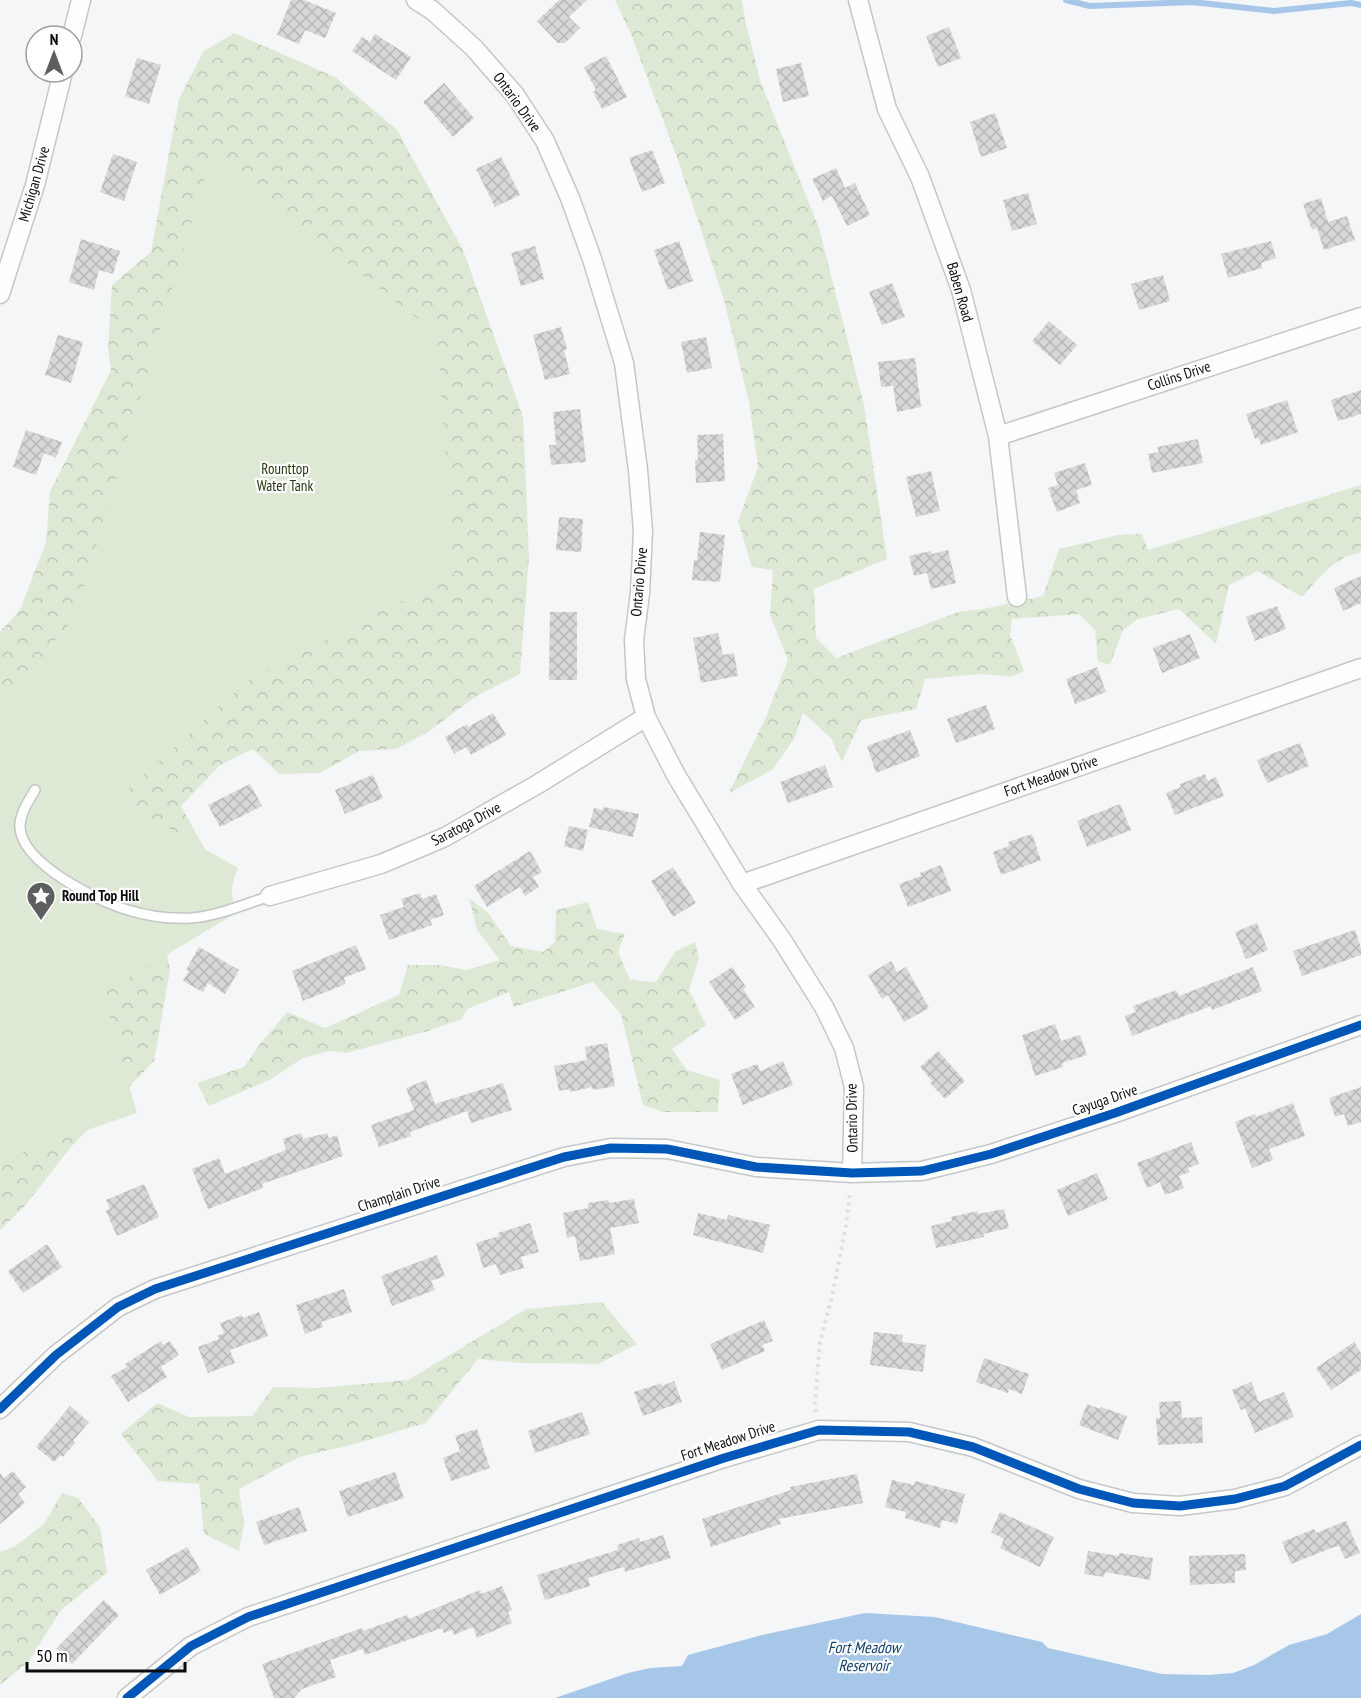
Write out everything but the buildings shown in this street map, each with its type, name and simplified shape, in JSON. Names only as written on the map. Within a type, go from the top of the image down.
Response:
[{"type":"street","points":[[75,24],[81,0]]},
{"type":"street","name":"Ontario Drive","points":[[416,0],[432,10],[474,48],[515,95],[544,141],[570,198],[592,259],[624,363],[638,470],[643,531],[640,593],[634,640],[636,679],[646,717],[676,775],[742,884],[782,940],[824,1007],[844,1048],[854,1088],[852,1173]]},
{"type":"street","name":"Baben Road","points":[[858,0],[887,109],[920,177],[961,290],[998,436],[1017,597]]},
{"type":"street","name":"Michigan Drive","points":[[0,294],[34,185],[60,84]]},
{"type":"street","name":"Collins Drive","points":[[998,436],[1361,317]]},
{"type":"street","name":"Fort Meadow Drive","points":[[742,884],[1361,668]]},
{"type":"street","name":"Saratoga Drive","points":[[270,896],[381,864],[445,837],[538,784],[646,717]]},
{"type":"street","name":"Cayuga Drive","points":[[852,1173],[922,1171],[991,1154],[1361,1026]]},
{"type":"street","name":"Champlain Drive","points":[[0,1409],[63,1349],[118,1308],[155,1289],[564,1157],[611,1148],[667,1149],[756,1167],[852,1173]]},
{"type":"street","name":"Fort Meadow Drive","points":[[128,1698],[191,1646],[248,1617],[724,1458],[819,1430],[909,1432],[973,1447],[1079,1489],[1133,1503],[1180,1506],[1235,1499],[1285,1486],[1361,1444]]},
{"type":"lane","points":[[35,790],[22,812],[20,828],[26,847],[55,875],[96,898],[129,911],[191,918],[215,914],[270,896]]},
{"type":"path","points":[[819,1430],[814,1404],[820,1342],[846,1226],[852,1173]]},
{"type":"green space","points":[[615,0],[742,0],[761,83],[819,228],[864,405],[887,559],[814,589],[816,638],[836,658],[958,612],[1043,596],[1059,549],[1118,535],[1142,534],[1148,550],[1361,485],[1361,553],[1335,563],[1302,597],[1258,571],[1229,585],[1216,644],[1179,609],[1138,619],[1123,630],[1110,665],[1098,661],[1095,630],[1079,614],[1012,619],[1010,635],[1024,671],[1011,677],[982,674],[925,679],[916,709],[861,720],[842,762],[831,738],[803,713],[794,739],[772,770],[729,793],[766,717],[788,660],[770,615],[773,570],[752,567],[738,521],[758,467],[749,402],[724,300],[678,160],[632,37]]},
{"type":"green space","points":[[234,33],[335,77],[397,130],[463,250],[523,417],[529,557],[520,674],[475,697],[428,732],[396,749],[359,751],[320,773],[279,774],[253,749],[220,765],[181,806],[218,873],[0,846],[0,632],[20,610],[46,542],[50,492],[111,370],[108,349],[112,285],[151,252],[179,99],[203,52]]},
{"type":"green space","name":"Rounttop Water Tank","points":[[211,157],[437,334],[454,574],[252,677],[117,799],[238,868],[232,890],[233,901],[238,912],[103,993],[137,1113],[25,1151],[0,1169],[0,709],[76,615]]},
{"type":"green space","points":[[469,898],[489,914],[511,946],[543,952],[555,942],[556,910],[588,902],[597,929],[625,934],[618,952],[630,980],[656,982],[675,952],[695,942],[699,958],[689,990],[706,1025],[672,1049],[687,1070],[720,1080],[718,1112],[662,1112],[643,1105],[621,1014],[593,982],[514,1007],[509,992],[467,1009],[462,1019],[428,1031],[346,1053],[329,1051],[303,1058],[271,1079],[209,1106],[197,1083],[244,1067],[287,1012],[325,1028],[399,995],[408,965],[439,965],[467,970],[500,960],[477,930]]},
{"type":"green space","points":[[0,906],[162,928],[170,970],[154,1061],[71,1147],[24,1207],[0,1230]]},
{"type":"green space","points":[[602,1302],[637,1344],[598,1364],[520,1363],[478,1359],[426,1423],[355,1444],[299,1457],[239,1489],[244,1524],[239,1551],[204,1534],[199,1484],[158,1481],[121,1434],[157,1403],[189,1417],[252,1416],[273,1387],[317,1388],[408,1380],[526,1309]]},
{"type":"green space","points":[[62,1493],[78,1498],[100,1527],[107,1573],[61,1610],[28,1662],[0,1685],[0,1552],[14,1547],[44,1524]]},
{"type":"water","name":"Fort Meadow Reservoir","points":[[865,1613],[935,1617],[1042,1642],[1048,1648],[1162,1674],[1208,1675],[1233,1673],[1254,1665],[1289,1645],[1327,1634],[1361,1614],[1361,1698],[555,1698],[628,1673],[650,1668],[682,1666],[688,1655],[762,1635]]},
{"type":"waterway","points":[[1066,0],[1090,6],[1192,2],[1274,11],[1351,3],[1361,5]]},
{"type":"cycle path","points":[[0,1409],[56,1355],[118,1307],[155,1289],[564,1157],[611,1148],[667,1149],[756,1167],[852,1173],[922,1171],[991,1154],[1115,1113],[1361,1025]]},
{"type":"cycle path","points":[[127,1698],[191,1646],[248,1617],[724,1458],[819,1430],[909,1432],[973,1447],[1079,1489],[1133,1503],[1180,1506],[1235,1499],[1285,1486],[1361,1445]]},
{"type":"place","name":"Round Top Hill","points":[[41,922]]}]
